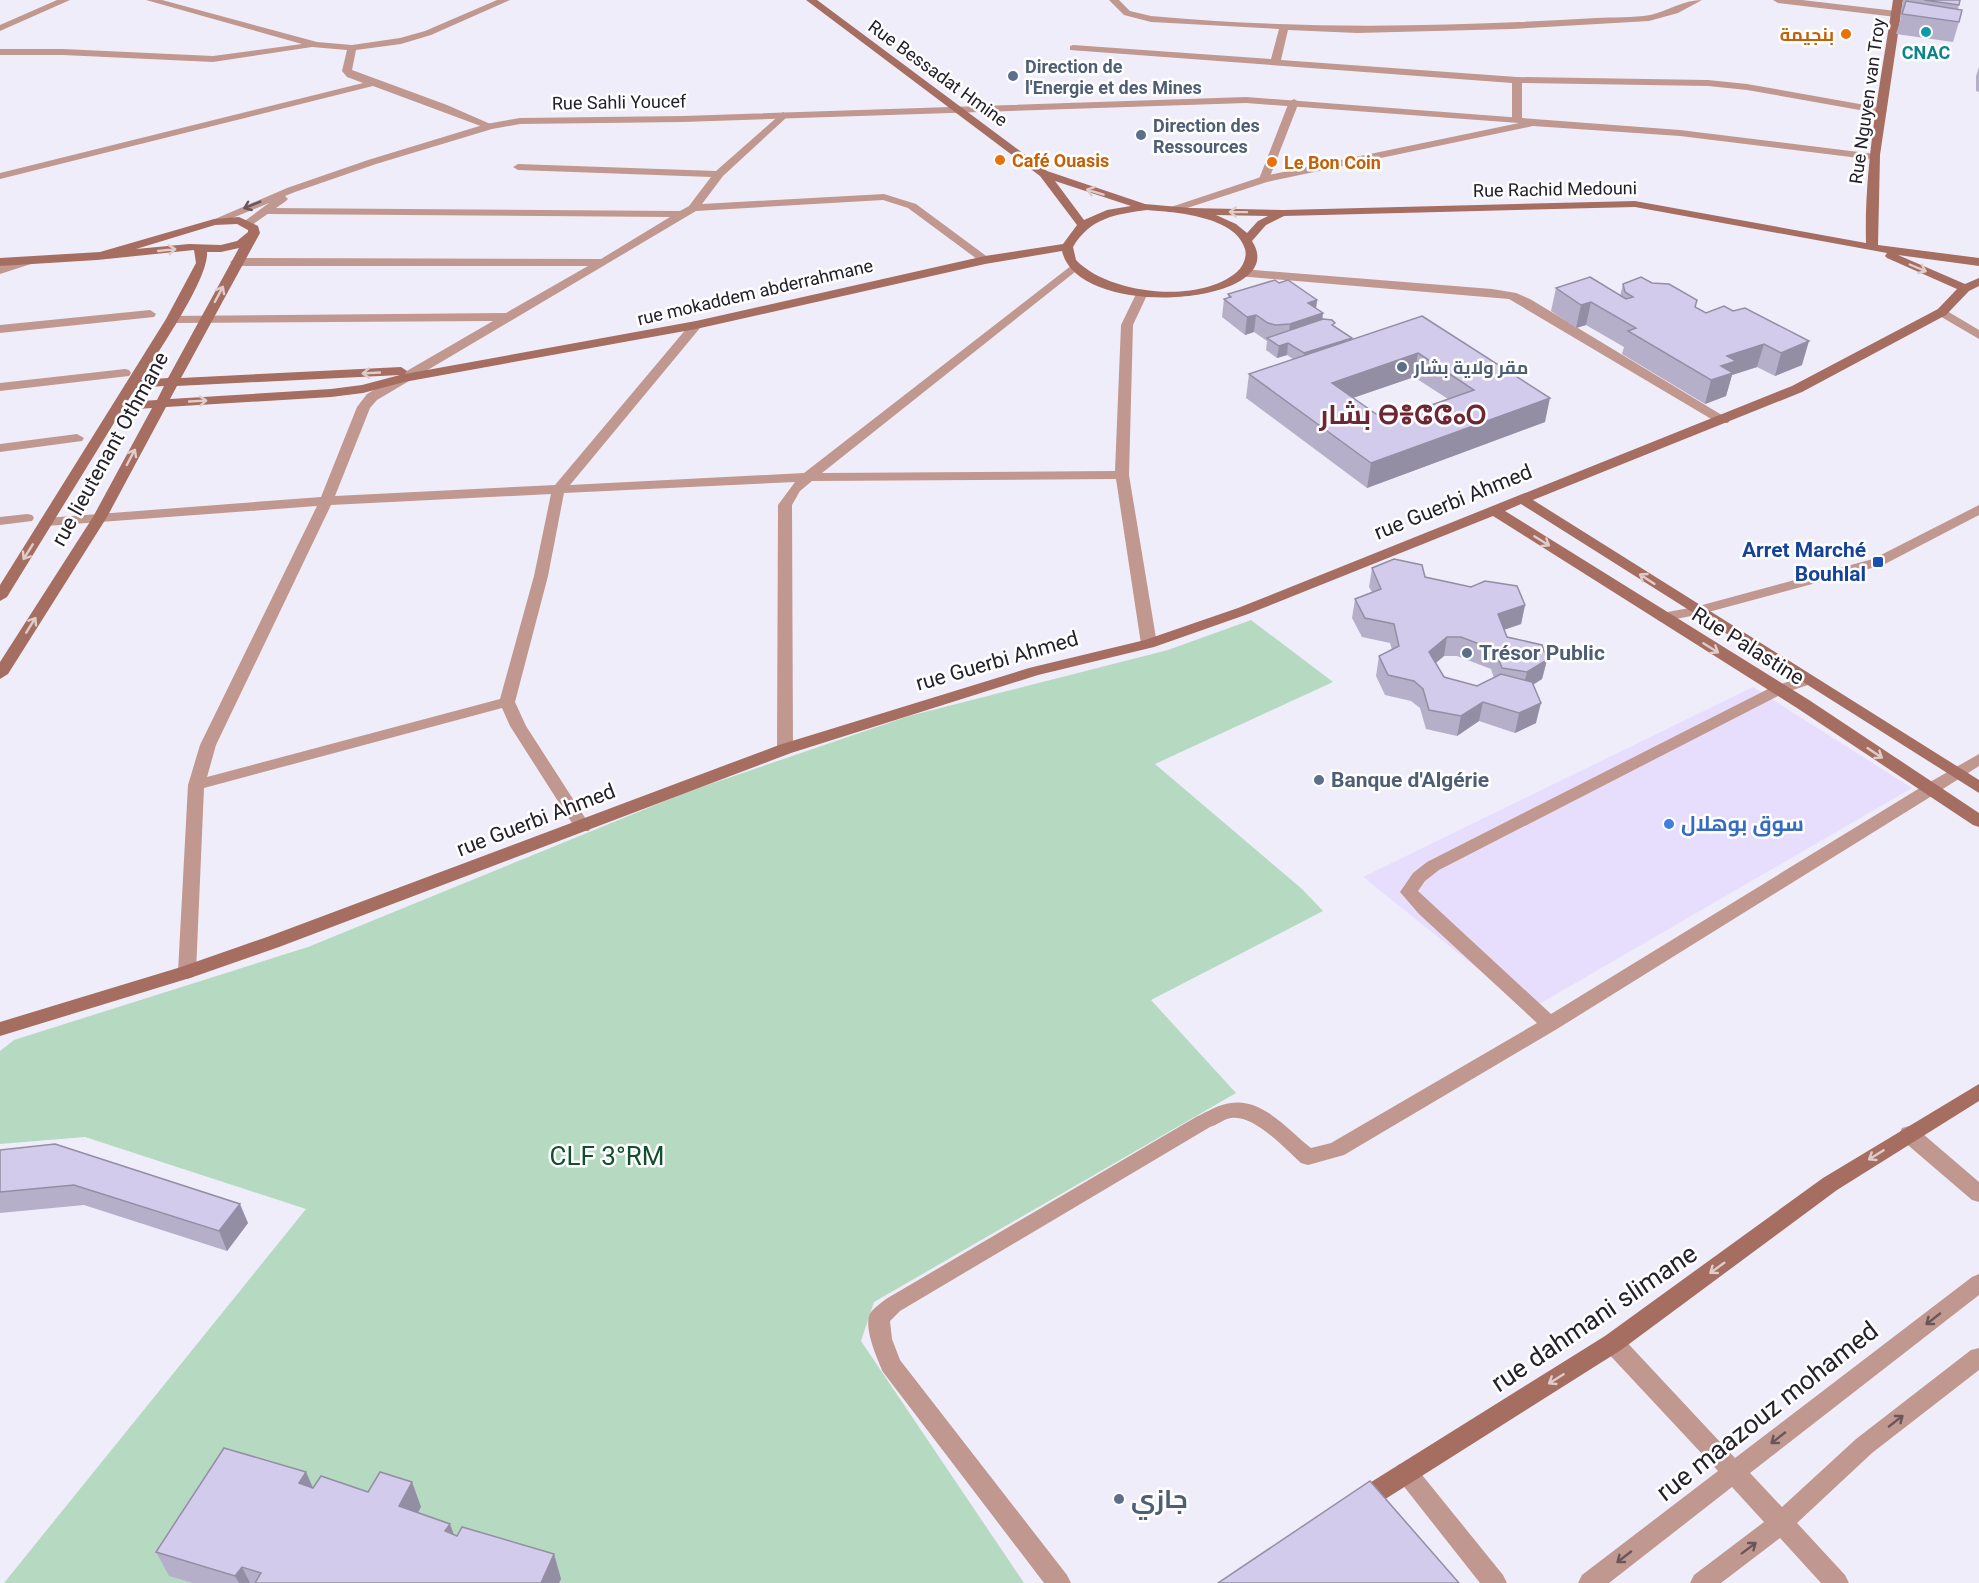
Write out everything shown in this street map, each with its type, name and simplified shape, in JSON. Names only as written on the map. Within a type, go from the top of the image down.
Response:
[{"type":"main road","name":"Rue Bessadat Hmine","points":[[811,0],[1044,174],[1083,226]]},
{"type":"main road","name":"Rue Nguyen van Troy","points":[[1872,248],[1870,207],[1875,157],[1898,0]]},
{"type":"main road","name":"Rue Bessadat Hmine","points":[[1044,174],[1148,207]]},
{"type":"main road","name":"Rue Rachid Medouni","points":[[1192,211],[1284,213],[1635,204],[1872,248]]},
{"type":"main road","points":[[1148,207],[1175,209],[1192,211],[1226,223],[1247,240],[1252,251],[1250,263],[1242,273],[1210,289],[1177,294],[1142,293],[1098,281],[1070,260],[1067,247],[1074,231],[1094,218],[1122,210],[1148,207]]},
{"type":"main road","points":[[1247,240],[1262,223],[1284,213]]},
{"type":"main road","points":[[0,262],[97,257],[199,248],[226,248],[249,240],[254,233],[254,228],[248,223],[226,220],[214,222],[97,257]]},
{"type":"main road","name":"rue lieutenant Othmane","points":[[0,597],[119,406],[129,379],[172,319],[202,263],[199,248],[190,243],[188,238],[197,228]]},
{"type":"main road","name":"rue lieutenant Othmane","points":[[0,674],[100,516],[249,240]]},
{"type":"main road","name":"rue mokaddem abderrahmane","points":[[129,379],[171,383],[409,374],[450,370],[696,325],[985,260],[1067,247]]},
{"type":"main road","points":[[1872,248],[1979,262]]},
{"type":"main road","points":[[1872,248],[1965,288]]},
{"type":"main road","name":"rue Guerbi Ahmed","points":[[1,1029],[187,972],[583,827],[785,749],[1034,671],[1149,644],[1243,611],[1797,389],[1942,312],[1965,288],[1979,282]]},
{"type":"main road","name":"rue mokaddem abderrahmane","points":[[119,406],[331,393],[363,389],[409,374]]},
{"type":"main road","name":"Rue Palastine","points":[[1521,498],[1979,788]]},
{"type":"main road","name":"Rue Palastine","points":[[1493,510],[1803,704],[1929,790],[1979,821]]},
{"type":"main road","name":"rue dahmani slimane","points":[[1340,1515],[1612,1343],[1830,1184],[1979,1091]]},
{"type":"street","points":[[0,28],[65,0]]},
{"type":"street","points":[[151,0],[317,45],[352,48],[400,41],[428,33],[505,0]]},
{"type":"street","points":[[1114,0],[1116,5],[1127,13],[1150,19],[1284,28],[1425,29],[1649,18],[1669,13],[1697,0]]},
{"type":"street","points":[[1778,0],[1896,14]]},
{"type":"street","points":[[1276,61],[1284,28]]},
{"type":"street","points":[[0,52],[63,52],[213,59],[317,45]]},
{"type":"street","points":[[352,48],[347,71],[358,79],[490,126]]},
{"type":"street","points":[[1073,48],[1517,80],[1708,83],[1747,87],[1882,111]]},
{"type":"street","points":[[1517,80],[1517,119]]},
{"type":"street","points":[[0,176],[370,84]]},
{"type":"street","name":"Rue Sahli Youcef","points":[[214,222],[291,190],[412,149],[490,126],[520,121],[683,119],[1246,100],[1517,119],[1533,123]]},
{"type":"street","points":[[1264,179],[1294,102]]},
{"type":"street","points":[[693,208],[719,174],[783,115]]},
{"type":"street","points":[[1175,209],[1264,179],[1533,123],[1680,133],[1875,157]]},
{"type":"street","points":[[518,166],[719,174]]},
{"type":"street","name":"Rue Sahli Youcef","points":[[248,223],[267,211],[291,190]]},
{"type":"street","points":[[187,972],[196,785],[208,745],[326,501],[364,407],[372,397],[693,208],[884,197],[912,206],[985,260]]},
{"type":"street","points":[[267,211],[680,214]]},
{"type":"street","points":[[0,270],[30,261]]},
{"type":"street","points":[[236,262],[603,263]]},
{"type":"street","points":[[785,749],[785,505],[795,489],[808,477],[1076,266]]},
{"type":"street","points":[[1242,273],[1512,296],[1526,302],[1723,420]]},
{"type":"street","points":[[1142,293],[1127,325],[1122,475],[1149,644]]},
{"type":"street","points":[[1942,312],[1979,335]]},
{"type":"street","points":[[0,329],[150,314]]},
{"type":"street","points":[[172,319],[509,317]]},
{"type":"street","points":[[583,827],[518,726],[507,702],[541,576],[558,490],[696,325]]},
{"type":"street","points":[[0,387],[129,379]]},
{"type":"street","points":[[0,448],[76,438]]},
{"type":"street","points":[[46,522],[100,516],[326,501],[808,477],[1122,475]]},
{"type":"street","points":[[1661,617],[1696,610],[1878,562],[1979,509]]},
{"type":"street","points":[[0,521],[27,518]]},
{"type":"street","points":[[1550,1024],[1425,910],[1409,892],[1419,877],[1433,866],[1778,690],[1809,680]]},
{"type":"street","points":[[196,785],[507,702]]},
{"type":"street","points":[[1059,1583],[891,1365],[881,1339],[879,1318],[893,1305],[1213,1118],[1233,1110],[1256,1116],[1275,1128],[1308,1157],[1337,1149],[1550,1024],[1979,759]]},
{"type":"street","points":[[1909,1134],[1979,1194]]},
{"type":"street","name":"rue maazouz mohamed","points":[[1590,1583],[1979,1283]]},
{"type":"street","points":[[1612,1343],[1837,1583]]},
{"type":"street","points":[[1702,1583],[1781,1523],[1864,1446],[1979,1357]]},
{"type":"street","points":[[1406,1472],[1495,1583]]},
{"type":"shaded area","name":"سوق بوهلال","points":[[1753,687],[1912,788],[1529,1010],[1363,877]]},
{"type":"green space","name":"CLF 3°RM","points":[[1251,620],[1333,682],[1155,764],[1302,889],[1323,911],[1151,1000],[1236,1093],[874,1302],[861,1341],[1024,1583],[4,1583],[306,1209],[85,1137],[0,1144],[0,1051],[14,1040],[308,947],[687,792],[909,716],[1168,650]]},
{"type":"building","points":[[1924,0],[1960,0],[1959,5]]},
{"type":"building","points":[[1906,1],[1962,10],[1959,22],[1902,14]]},
{"type":"building","points":[[1590,277],[1626,299],[1633,297],[1625,292],[1623,284],[1641,277],[1652,283],[1669,284],[1697,300],[1695,307],[1706,313],[1724,306],[1733,311],[1745,308],[1809,341],[1781,353],[1764,344],[1727,356],[1736,361],[1721,366],[1733,373],[1711,380],[1628,331],[1636,328],[1591,302],[1581,305],[1556,288]]},
{"type":"building","points":[[1275,280],[1279,283],[1288,280],[1317,300],[1308,303],[1323,313],[1290,324],[1275,325],[1256,315],[1247,317],[1224,299],[1231,297],[1228,294]]},
{"type":"building","points":[[1422,316],[1550,398],[1371,463],[1249,374]],"holes":[[[1418,353],[1474,390],[1386,421],[1332,383]]]},
{"type":"building","points":[[1323,319],[1332,320],[1335,323],[1332,325],[1352,338],[1304,353],[1288,343],[1279,346],[1267,338]]},
{"type":"building","points":[[1394,559],[1422,565],[1425,577],[1471,587],[1485,581],[1517,586],[1525,605],[1498,614],[1507,637],[1542,645],[1547,660],[1527,672],[1502,668],[1495,650],[1461,637],[1447,637],[1429,652],[1444,677],[1477,686],[1501,674],[1532,682],[1541,703],[1519,713],[1483,702],[1461,716],[1429,710],[1423,689],[1414,681],[1388,675],[1379,656],[1399,646],[1394,624],[1365,618],[1355,599],[1381,589],[1372,568]]},
{"type":"building","points":[[55,1144],[240,1204],[219,1231],[74,1185],[0,1192],[0,1150]]},
{"type":"building","points":[[224,1448],[306,1472],[299,1483],[313,1488],[321,1476],[368,1492],[380,1472],[412,1482],[399,1506],[450,1524],[445,1531],[457,1536],[462,1527],[554,1554],[541,1583],[255,1583],[261,1573],[242,1567],[235,1576],[156,1552]]},
{"type":"building","points":[[1370,1481],[1459,1583],[1218,1583]]},
{"type":"place","name":"CNAC","points":[[1926,32]]},
{"type":"place","name":"بنجيمة","points":[[1846,34]]},
{"type":"place","name":"Direction de l'Energie et des Mines","points":[[1013,76]]},
{"type":"place","name":"Direction des Ressources","points":[[1141,135]]},
{"type":"place","name":"Café Ouasis","points":[[1000,160]]},
{"type":"place","name":"Le Bon Coin","points":[[1272,162]]},
{"type":"place","name":"مقر ولاية بشار","points":[[1402,367]]},
{"type":"place","name":"Arret Marché Bouhlal","points":[[1878,562]]},
{"type":"place","name":"Trésor Public","points":[[1467,653]]},
{"type":"place","name":"Banque d'Algérie","points":[[1319,780]]},
{"type":"place","name":"سوق بوهلال","points":[[1669,824]]},
{"type":"place","name":"جازي","points":[[1119,1499]]},
{"type":"district","name":"بشار ⴱⴻⵛⵛⴰⵔ","points":[[1403,415]]}]
